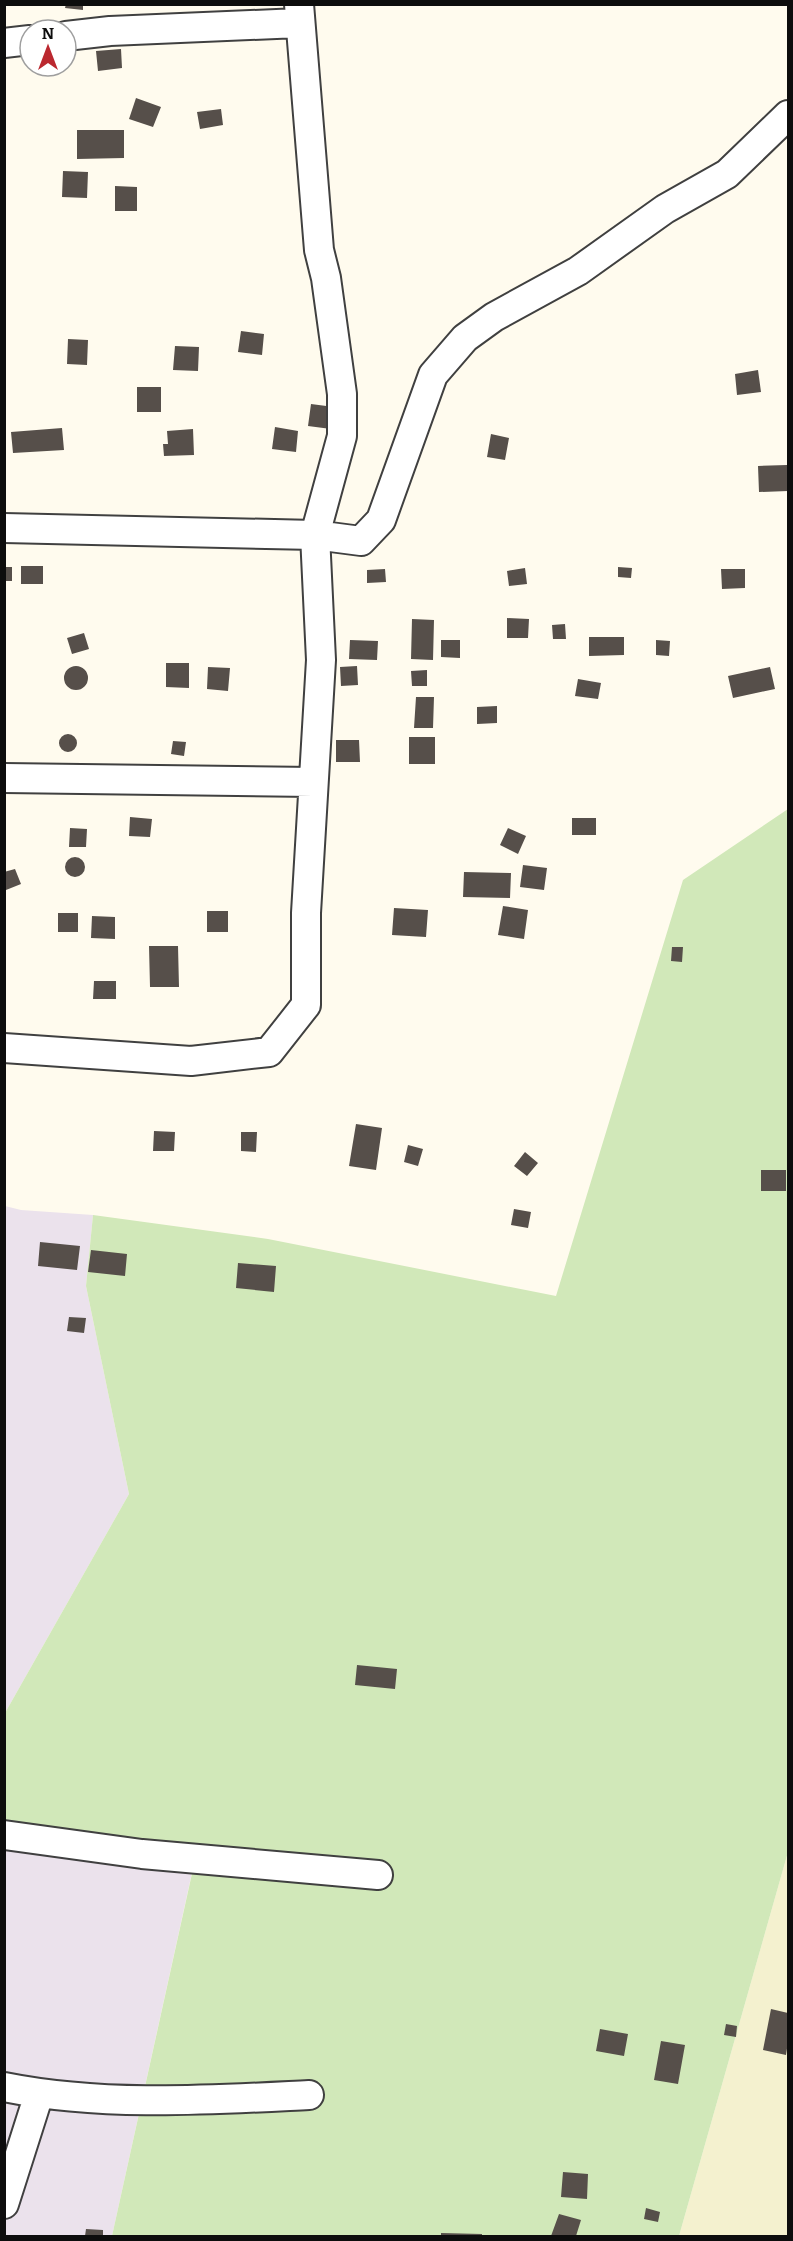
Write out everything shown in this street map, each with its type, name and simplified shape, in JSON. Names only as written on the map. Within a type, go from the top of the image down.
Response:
[{"type":"street","points":[[4,1048],[191,1061],[269,1052],[306,1005],[306,913],[321,660],[315,535],[342,436],[342,393],[326,278],[319,250],[299,14],[78,35]]},
{"type":"street","points":[[4,528],[315,535],[361,541],[381,520],[433,375],[465,338],[494,317],[578,271],[665,209],[727,174],[789,115]]},
{"type":"street","points":[[4,778],[313,782]]},
{"type":"street","points":[[4,1835],[142,1854],[378,1875]]},
{"type":"street","points":[[4,2087],[39,2094],[182,2102],[309,2095]]},
{"type":"street","points":[[4,2204],[39,2094]]},
{"type":"shaded area","points":[[5,1206],[21,1210],[93,1215],[86,1286],[129,1494],[5,1713]]},
{"type":"shaded area","points":[[5,1826],[193,1868],[112,2236],[5,2236]]},
{"type":"shaded area","points":[[788,1852],[788,2236],[679,2236]]},
{"type":"green space","points":[[788,809],[788,1852],[679,2236],[112,2236],[193,1869],[5,1826],[5,1713],[129,1494],[86,1286],[93,1215],[268,1239],[556,1296],[683,880]]},
{"type":"building","points":[[66,4],[83,4],[83,10],[65,8]]},
{"type":"building","points":[[121,49],[122,68],[98,71],[96,51]]},
{"type":"building","points":[[136,98],[161,107],[153,127],[129,119]]},
{"type":"building","points":[[221,109],[223,125],[200,129],[197,112]]},
{"type":"building","points":[[77,130],[124,130],[124,158],[77,159]]},
{"type":"building","points":[[63,171],[88,172],[87,198],[62,197]]},
{"type":"building","points":[[115,186],[137,187],[137,211],[115,211]]},
{"type":"building","points":[[241,331],[264,334],[262,355],[238,352]]},
{"type":"building","points":[[68,339],[88,340],[87,365],[67,364]]},
{"type":"building","points":[[175,346],[199,347],[198,371],[173,370]]},
{"type":"building","points":[[758,370],[761,392],[737,395],[735,374]]},
{"type":"building","points":[[137,387],[161,387],[161,412],[137,412]]},
{"type":"building","points":[[311,404],[334,407],[331,429],[308,426]]},
{"type":"building","points":[[275,427],[298,431],[296,452],[272,449]]},
{"type":"building","points":[[62,428],[64,450],[13,453],[11,432]]},
{"type":"building","points":[[193,429],[194,455],[164,456],[163,444],[168,444],[167,431]]},
{"type":"building","points":[[491,434],[509,438],[505,460],[487,457]]},
{"type":"building","points":[[787,465],[788,491],[759,492],[758,466]]},
{"type":"building","points":[[21,566],[43,566],[43,584],[21,584]]},
{"type":"building","points":[[4,567],[12,567],[12,581],[4,581]]},
{"type":"building","points":[[618,567],[632,568],[631,578],[618,577]]},
{"type":"building","points":[[525,568],[527,584],[509,586],[507,571]]},
{"type":"building","points":[[385,569],[386,582],[367,583],[367,570]]},
{"type":"building","points":[[721,569],[745,569],[745,588],[722,589]]},
{"type":"building","points":[[507,618],[529,619],[528,638],[507,638]]},
{"type":"building","points":[[412,619],[434,620],[433,660],[411,659]]},
{"type":"building","points":[[565,624],[566,639],[553,639],[552,625]]},
{"type":"building","points":[[84,633],[89,649],[72,654],[67,638]]},
{"type":"building","points":[[589,637],[624,637],[624,655],[589,656]]},
{"type":"building","points":[[350,640],[378,641],[377,660],[349,659]]},
{"type":"building","points":[[441,640],[460,640],[460,658],[441,657]]},
{"type":"building","points":[[656,640],[670,641],[669,656],[656,655]]},
{"type":"building","points":[[166,663],[189,663],[189,688],[166,687]]},
{"type":"building","points":[[76,666],[81,667],[87,673],[87,683],[81,689],[76,690],[71,689],[65,683],[64,678],[65,673],[71,667]]},
{"type":"building","points":[[357,666],[358,685],[341,686],[340,667]]},
{"type":"building","points":[[208,667],[230,668],[228,691],[207,689]]},
{"type":"building","points":[[770,667],[775,689],[733,698],[728,676]]},
{"type":"building","points":[[427,670],[427,686],[412,686],[411,671]]},
{"type":"building","points":[[578,679],[601,683],[598,699],[575,696]]},
{"type":"building","points":[[416,697],[434,697],[433,728],[414,728]]},
{"type":"building","points":[[497,706],[497,723],[477,724],[477,707]]},
{"type":"building","points":[[68,734],[74,737],[77,743],[74,749],[68,752],[62,749],[59,743],[62,737]]},
{"type":"building","points":[[409,737],[435,737],[435,764],[409,764]]},
{"type":"building","points":[[336,740],[359,740],[360,762],[336,762]]},
{"type":"building","points":[[173,741],[186,742],[184,756],[171,754]]},
{"type":"building","points":[[130,817],[152,819],[150,837],[129,836]]},
{"type":"building","points":[[572,818],[596,818],[596,835],[572,835]]},
{"type":"building","points":[[70,828],[87,829],[86,847],[69,847]]},
{"type":"building","points":[[508,828],[526,836],[518,854],[500,845]]},
{"type":"building","points":[[75,857],[82,860],[85,867],[82,874],[75,877],[68,874],[65,867],[68,860]]},
{"type":"building","points":[[523,865],[547,868],[544,890],[520,887]]},
{"type":"building","points":[[15,869],[21,884],[6,890],[4,872]]},
{"type":"building","points":[[464,872],[511,873],[510,898],[463,897]]},
{"type":"building","points":[[503,906],[528,910],[524,939],[498,935]]},
{"type":"building","points":[[394,908],[428,910],[426,937],[392,935]]},
{"type":"building","points":[[207,911],[228,911],[228,932],[207,932]]},
{"type":"building","points":[[58,913],[78,913],[78,932],[58,932]]},
{"type":"building","points":[[92,916],[115,917],[115,939],[91,938]]},
{"type":"building","points":[[149,946],[178,946],[179,987],[150,987]]},
{"type":"building","points":[[672,947],[683,947],[682,962],[671,961]]},
{"type":"building","points":[[94,981],[116,981],[116,999],[93,999]]},
{"type":"building","points":[[356,1124],[382,1128],[376,1170],[349,1166]]},
{"type":"building","points":[[154,1131],[175,1132],[174,1151],[153,1151]]},
{"type":"building","points":[[241,1132],[257,1132],[256,1152],[241,1151]]},
{"type":"building","points":[[408,1145],[423,1149],[418,1166],[404,1162]]},
{"type":"building","points":[[525,1152],[538,1163],[527,1176],[514,1166]]},
{"type":"building","points":[[761,1170],[786,1170],[786,1191],[761,1191]]},
{"type":"building","points":[[514,1209],[531,1212],[528,1228],[511,1225]]},
{"type":"building","points":[[40,1242],[80,1246],[77,1270],[38,1266]]},
{"type":"building","points":[[91,1250],[127,1254],[125,1276],[88,1272]]},
{"type":"building","points":[[238,1263],[276,1266],[274,1292],[236,1288]]},
{"type":"building","points":[[69,1317],[86,1318],[84,1333],[67,1331]]},
{"type":"building","points":[[357,1665],[397,1669],[395,1689],[355,1685]]},
{"type":"building","points":[[771,2009],[788,2013],[786,2055],[763,2050]]},
{"type":"building","points":[[726,2024],[737,2026],[736,2037],[724,2035]]},
{"type":"building","points":[[600,2029],[628,2034],[624,2056],[596,2051]]},
{"type":"building","points":[[661,2041],[685,2045],[678,2084],[654,2080]]},
{"type":"building","points":[[563,2172],[588,2174],[587,2199],[561,2197]]},
{"type":"building","points":[[646,2208],[660,2212],[658,2222],[644,2219]]},
{"type":"building","points":[[559,2214],[581,2220],[576,2236],[551,2236]]},
{"type":"building","points":[[86,2229],[103,2230],[103,2236],[85,2236]]},
{"type":"building","points":[[441,2233],[482,2234],[482,2236],[441,2236]]}]
